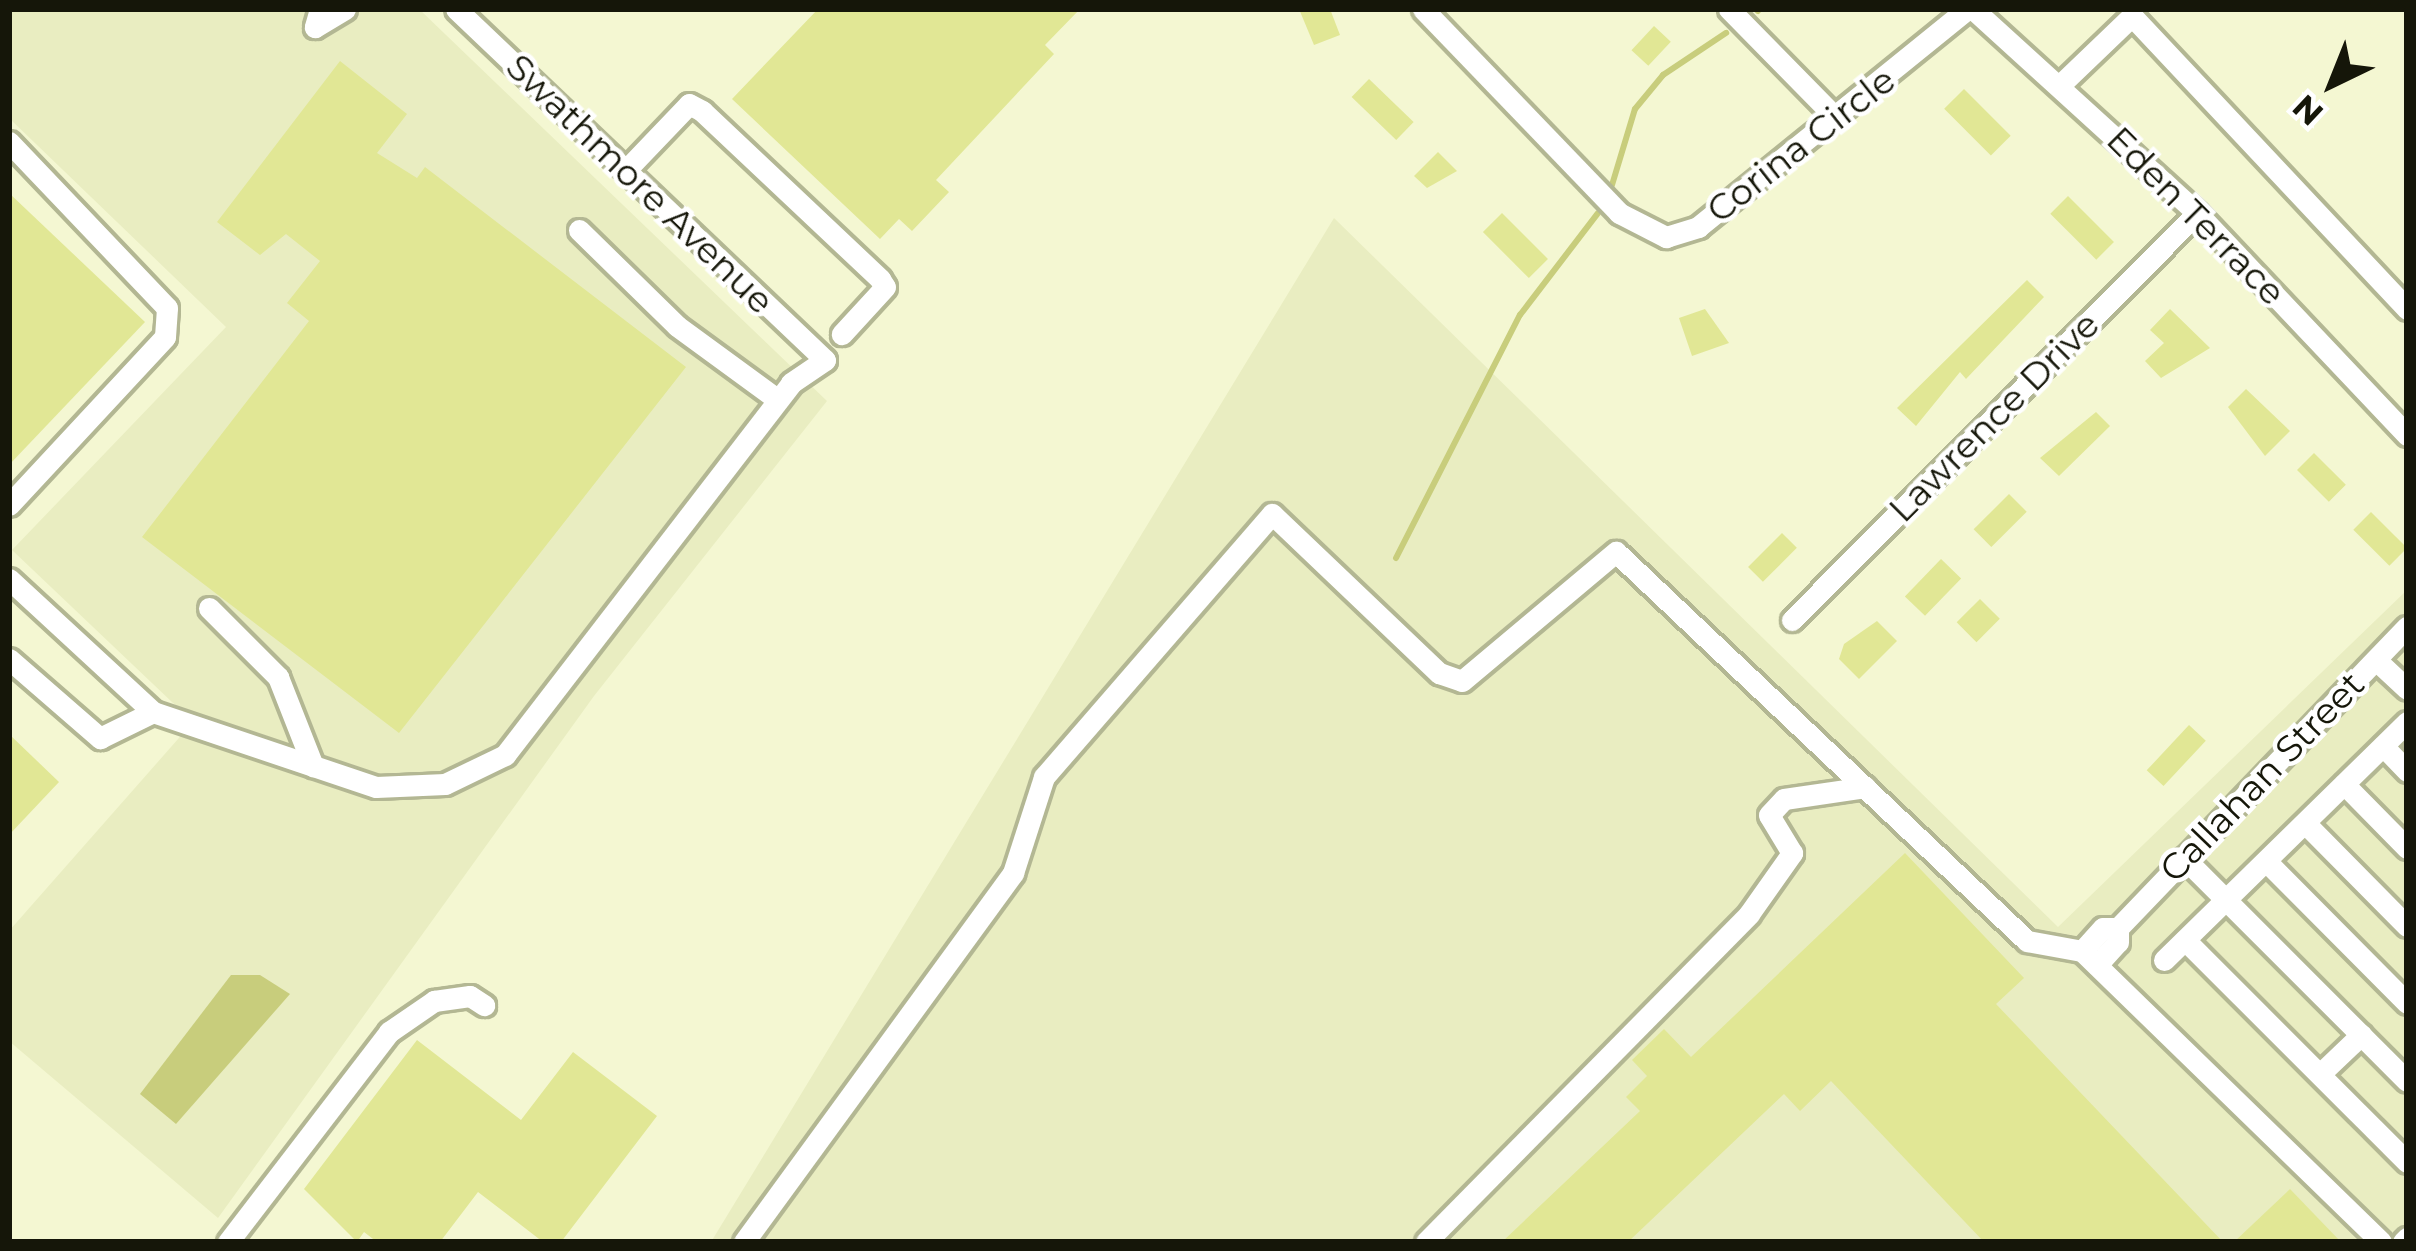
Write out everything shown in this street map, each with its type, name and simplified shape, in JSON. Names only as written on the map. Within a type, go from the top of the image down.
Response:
[{"type":"street","points":[[320,9],[315,27],[345,9]]},
{"type":"street","name":"Corina Circle","points":[[1423,9],[1651,235],[1698,227],[1970,9]]},
{"type":"street","points":[[1729,9],[1834,116]]},
{"type":"street","name":"Eden Terrace","points":[[1970,9],[2060,85],[2197,213],[2407,435]]},
{"type":"street","name":"Swathmore Avenue","points":[[462,11],[825,360],[778,400]]},
{"type":"street","points":[[2060,85],[2136,13],[2399,284],[2407,309]]},
{"type":"street","points":[[626,170],[689,104],[702,111],[880,278],[885,287],[842,334]]},
{"type":"street","points":[[9,142],[167,308],[165,337],[9,505]]},
{"type":"street","name":"Lawrence Drive","points":[[1792,620],[2197,213]]},
{"type":"street","points":[[9,579],[153,712],[376,787],[445,784],[505,755],[778,400],[677,326],[580,230]]},
{"type":"street","points":[[744,1242],[1013,873],[1044,777],[1272,514],[1439,674],[1462,681],[1616,552],[2027,941],[2089,958],[2381,1242]]},
{"type":"street","points":[[209,608],[278,677],[314,766]]},
{"type":"street","name":"Callahan Street","points":[[2089,958],[2118,942],[2117,928],[2407,627]]},
{"type":"street","points":[[9,659],[100,738],[153,712]]},
{"type":"street","points":[[2376,660],[2407,689]]},
{"type":"street","points":[[2164,961],[2407,722]]},
{"type":"street","points":[[2383,746],[2407,771]]},
{"type":"street","points":[[2344,784],[2407,848]]},
{"type":"street","points":[[1426,1242],[1749,914],[1792,853],[1769,815],[1784,799],[1865,787]]},
{"type":"street","points":[[2305,823],[2407,926]]},
{"type":"street","points":[[2184,858],[2407,1081]]},
{"type":"street","points":[[2266,861],[2407,1003]]},
{"type":"street","points":[[2186,940],[2407,1162]]},
{"type":"street","points":[[228,1242],[389,1031],[434,1001],[484,1005]]},
{"type":"street","points":[[2320,1074],[2361,1035]]},
{"type":"shaded area","points":[[9,9],[419,9],[827,401],[594,696],[218,1218],[9,1041],[9,931],[193,722],[12,550],[226,327],[9,118]]},
{"type":"shaded area","points":[[1334,218],[2058,927],[2407,590],[2407,1242],[711,1242]]},
{"type":"shaded area","points":[[231,975],[260,975],[290,994],[176,1124],[140,1094]]},
{"type":"building","points":[[818,9],[1080,9],[1045,45],[1054,54],[936,180],[949,192],[912,231],[899,219],[880,239],[732,99]]},
{"type":"building","points":[[1299,9],[1330,9],[1340,35],[1314,45]]},
{"type":"building","points":[[1654,26],[1671,42],[1648,66],[1631,50]]},
{"type":"building","points":[[340,61],[407,114],[377,153],[417,178],[425,167],[686,367],[399,733],[142,537],[309,321],[287,303],[320,261],[286,234],[260,255],[217,222]]},
{"type":"building","points":[[1369,79],[1414,122],[1396,140],[1352,97]]},
{"type":"building","points":[[1964,89],[2011,136],[1991,155],[1944,109]]},
{"type":"building","points":[[1438,152],[1457,171],[1427,188],[1414,176]]},
{"type":"building","points":[[9,193],[145,322],[9,465]]},
{"type":"building","points":[[2068,196],[2114,242],[2096,260],[2050,214]]},
{"type":"building","points":[[1502,213],[1548,259],[1529,278],[1483,232]]},
{"type":"building","points":[[2027,280],[2044,297],[1966,379],[1960,372],[1916,426],[1897,408]]},
{"type":"building","points":[[1705,309],[1729,343],[1692,356],[1679,318]]},
{"type":"building","points":[[2170,309],[2210,348],[2161,378],[2145,361],[2164,343],[2150,330]]},
{"type":"building","points":[[2246,389],[2290,431],[2265,456],[2228,407]]},
{"type":"building","points":[[2096,412],[2110,426],[2059,476],[2040,458]]},
{"type":"building","points":[[2314,453],[2346,485],[2329,502],[2297,470]]},
{"type":"building","points":[[2009,494],[2027,512],[1991,547],[1974,529]]},
{"type":"building","points":[[2371,512],[2407,548],[2389,566],[2353,530]]},
{"type":"building","points":[[1782,533],[1797,548],[1763,582],[1748,567]]},
{"type":"building","points":[[1941,559],[1961,578],[1925,616],[1905,596]]},
{"type":"building","points":[[1980,599],[2000,619],[1976,642],[1957,622]]},
{"type":"building","points":[[1877,621],[1897,641],[1859,679],[1839,659],[1844,644]]},
{"type":"building","points":[[2189,725],[2206,741],[2164,786],[2147,770]]},
{"type":"building","points":[[9,734],[59,782],[9,835]]},
{"type":"building","points":[[1905,853],[2024,978],[1996,1004],[2223,1242],[1984,1242],[1831,1081],[1800,1111],[1784,1094],[1628,1242],[1502,1242],[1640,1111],[1626,1097],[1647,1076],[1632,1060],[1664,1029],[1691,1057]]},
{"type":"building","points":[[417,1040],[521,1120],[573,1052],[657,1116],[561,1242],[543,1242],[478,1192],[440,1242],[377,1242],[364,1232],[357,1242],[304,1189]]},
{"type":"building","points":[[2290,1189],[2341,1242],[2234,1242]]},
{"type":"waterway","points":[[1612,185],[1635,109],[1663,75],[1726,33]]},
{"type":"waterway","points":[[1396,558],[1520,315],[1598,213]]}]
